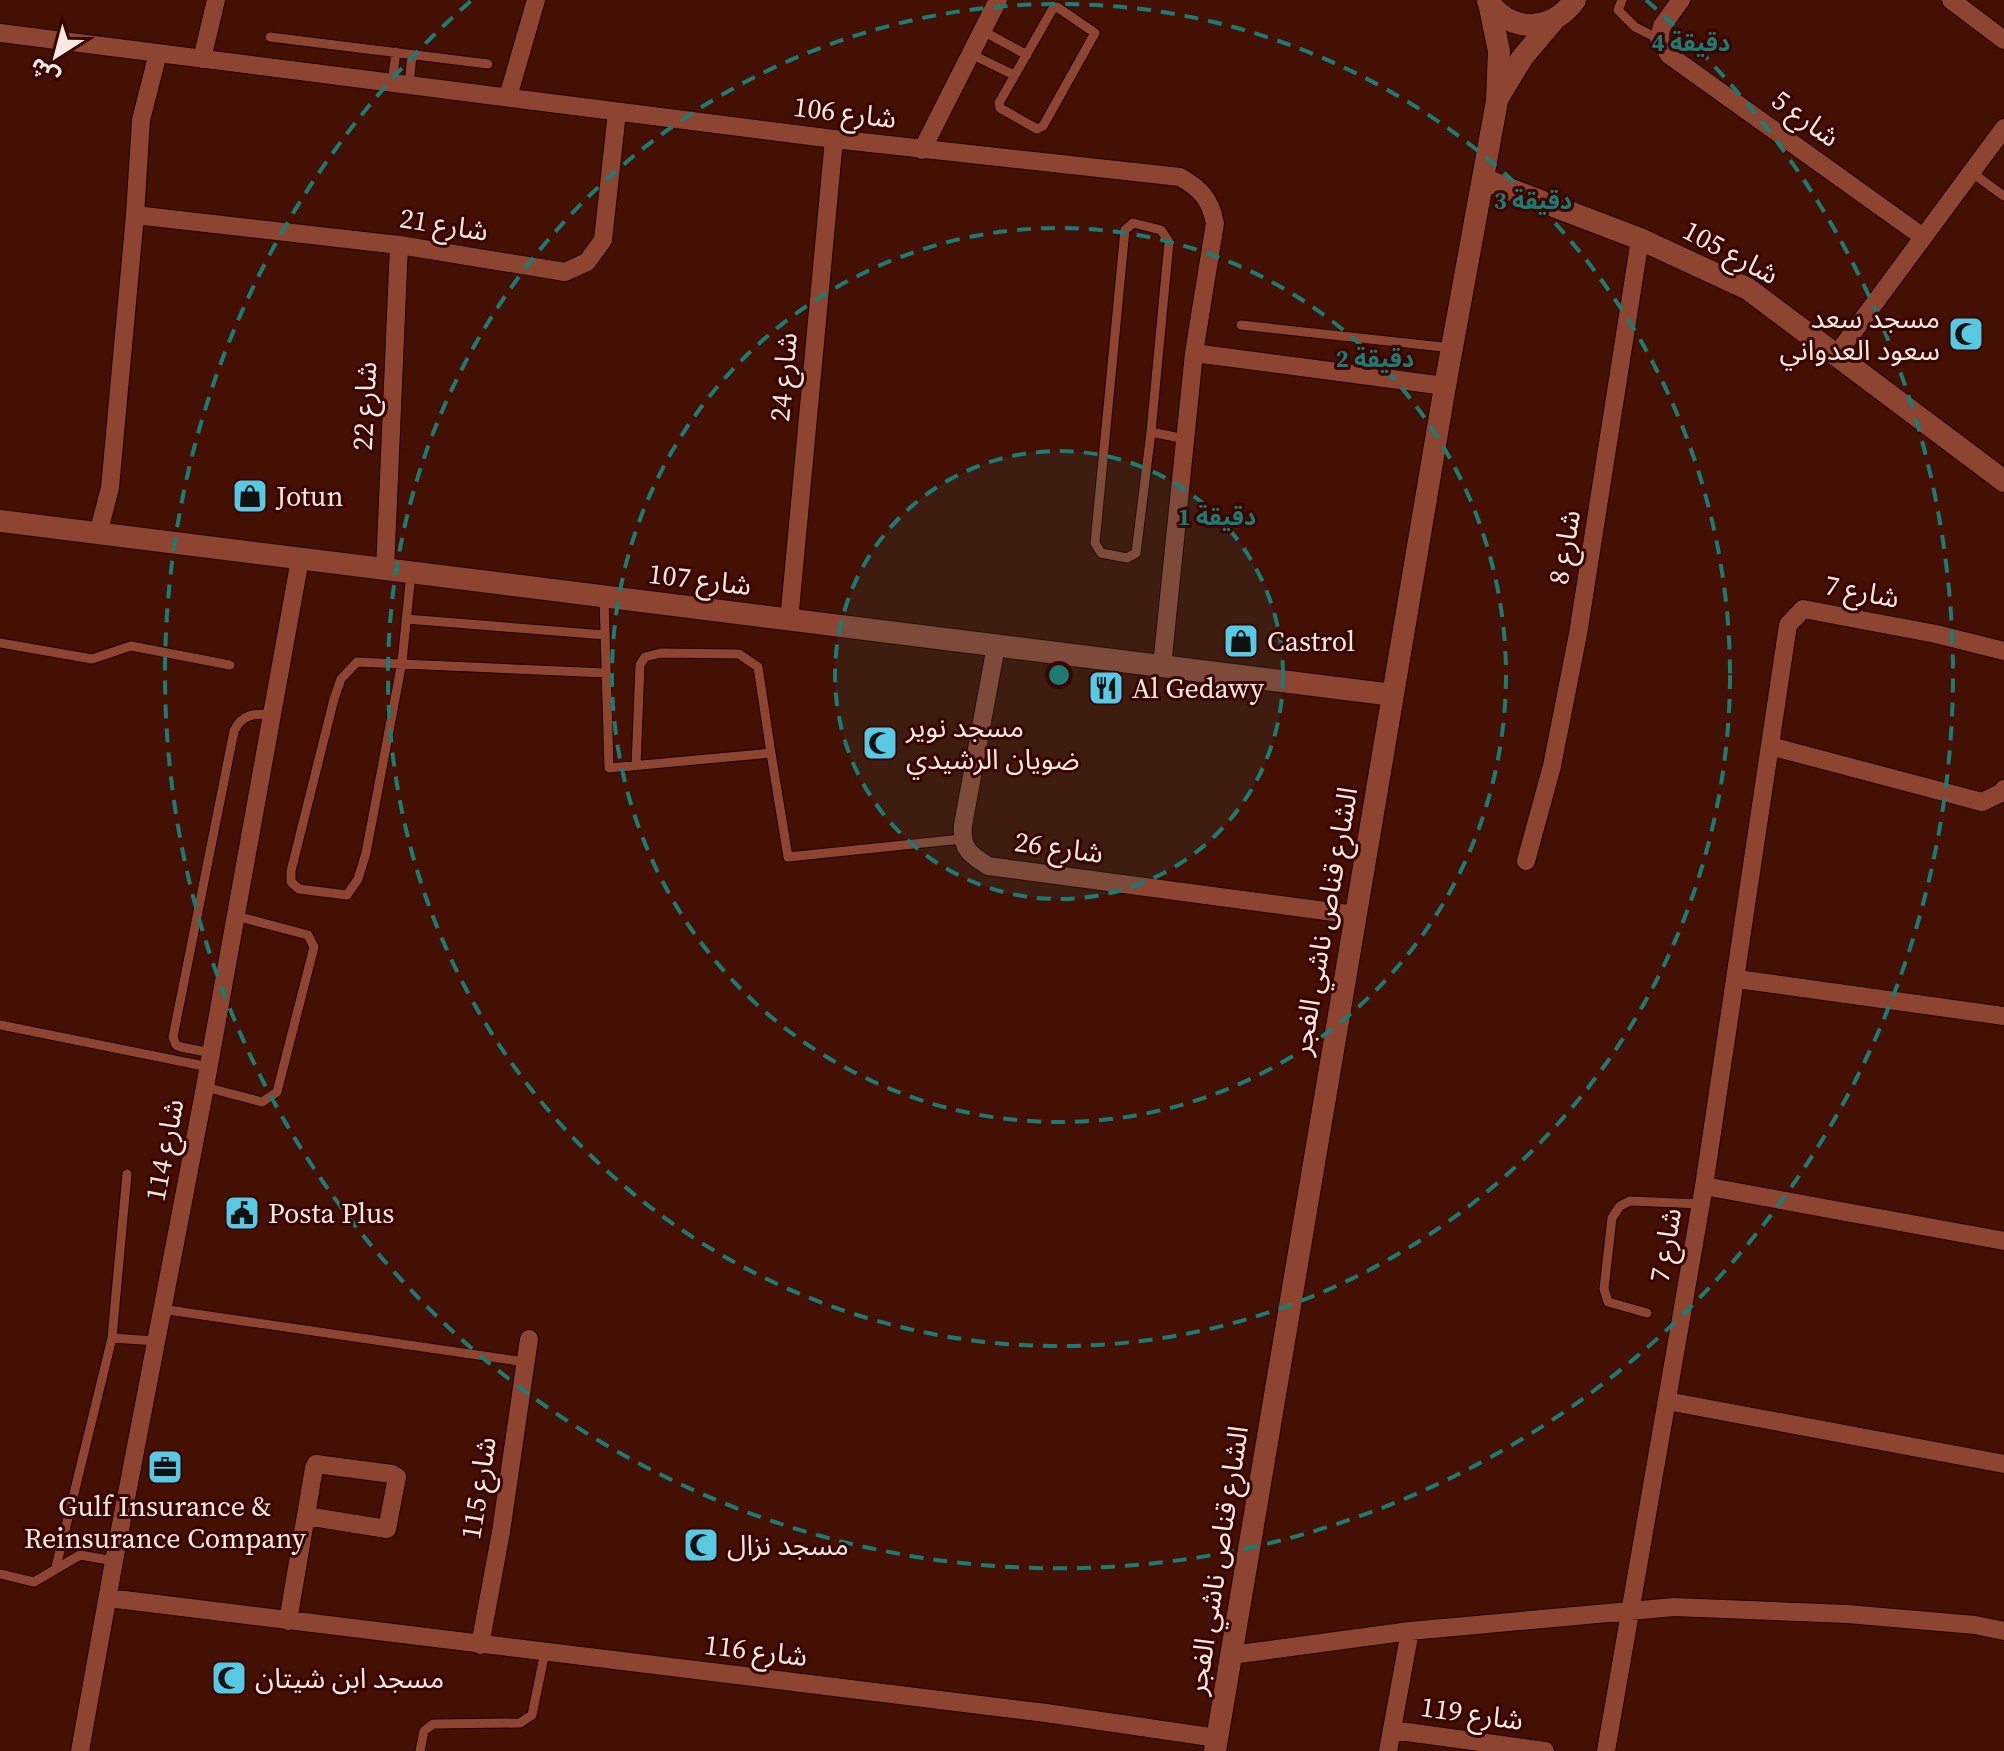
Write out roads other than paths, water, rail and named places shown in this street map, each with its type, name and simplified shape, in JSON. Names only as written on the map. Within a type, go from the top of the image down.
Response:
[{"type":"street","points":[[202,59],[216,0]]},
{"type":"street","points":[[508,97],[536,0]]},
{"type":"street","points":[[922,150],[998,0]]},
{"type":"street","name":"الشارع قناص ناشي الفجر","points":[[1497,101],[1522,58],[1575,0]]},
{"type":"street","points":[[1659,39],[1662,26],[1681,0]]},
{"type":"street","points":[[1951,0],[2004,40]]},
{"type":"street","points":[[1488,2],[1498,14],[1511,22],[1540,25],[1554,20]]},
{"type":"street","name":"الشارع قناص ناشي الفجر","points":[[1216,1745],[1445,386],[1497,101],[1499,51],[1488,2]]},
{"type":"street","name":"شارع 106","points":[[0,33],[922,150],[1180,177],[1199,187],[1211,205],[1215,223],[1194,353],[1162,666]]},
{"type":"street","name":"شارع 5","points":[[1659,39],[1669,55],[1923,237]]},
{"type":"street","points":[[98,534],[110,488],[141,120],[158,53]]},
{"type":"street","name":"شارع 21","points":[[135,215],[399,245],[565,272],[587,262],[603,240],[617,112]]},
{"type":"street","points":[[1837,354],[2004,128]]},
{"type":"street","name":"شارع 24","points":[[789,621],[834,139]]},
{"type":"street","name":"شارع 105","points":[[1483,179],[1640,239],[1748,289],[2004,481]]},
{"type":"street","name":"شارع 8","points":[[1526,861],[1552,766],[1578,634],[1640,239]]},
{"type":"street","name":"شارع 22","points":[[385,570],[399,245]]},
{"type":"street","points":[[1194,353],[1445,386]]},
{"type":"street","name":"شارع 107","points":[[0,521],[1393,695]]},
{"type":"street","name":"شارع 114","points":[[80,1751],[210,1060],[300,559]]},
{"type":"street","name":"شارع 7","points":[[1606,1751],[1737,979],[1788,625],[1803,609],[1936,634],[2004,651]]},
{"type":"street","points":[[962,839],[996,646]]},
{"type":"street","points":[[1770,746],[1965,799],[1982,802],[2004,789]]},
{"type":"street","name":"شارع 26","points":[[962,839],[971,855],[988,866],[1356,915]]},
{"type":"street","points":[[1737,979],[2004,1016]]},
{"type":"street","points":[[1702,1195],[2004,1241]]},
{"type":"street","name":"شارع 115","points":[[480,1645],[501,1532],[529,1339]]},
{"type":"street","points":[[1667,1401],[2004,1464]]},
{"type":"street","points":[[288,1621],[306,1516],[315,1466],[318,1463],[397,1477],[387,1529],[306,1516]]},
{"type":"street","name":"شارع 116","points":[[108,1598],[1046,1713],[1216,1745]]},
{"type":"street","points":[[1232,1655],[1410,1631],[1674,1607],[1847,1614],[1975,1625],[2004,1631]]},
{"type":"street","name":"شارع 119","points":[[1388,1751],[1410,1631]]},
{"type":"street","name":"شارع 119","points":[[1392,1730],[1545,1751]]},
{"type":"lane","points":[[1622,0],[1618,10],[1635,27],[1659,39]]},
{"type":"lane","points":[[1054,8],[1094,30],[1040,128],[1000,108],[999,103],[1014,75],[1054,8]]},
{"type":"lane","points":[[983,31],[1027,55]]},
{"type":"lane","points":[[270,37],[488,64]]},
{"type":"lane","points":[[396,52],[400,84]]},
{"type":"lane","points":[[971,54],[1014,75]]},
{"type":"lane","points":[[400,84],[412,55]]},
{"type":"lane","points":[[1971,172],[2004,196]]},
{"type":"lane","points":[[1133,223],[1161,230],[1169,242],[1151,432],[1136,553],[1127,558],[1101,553],[1095,543],[1125,230],[1133,223]]},
{"type":"lane","points":[[1241,325],[1452,348]]},
{"type":"lane","points":[[1151,432],[1185,439]]},
{"type":"lane","points":[[411,573],[402,662],[366,853],[358,879],[347,895],[299,889],[291,882],[291,871],[341,679],[357,662],[402,662],[606,673]]},
{"type":"lane","points":[[604,597],[609,768],[771,753]]},
{"type":"lane","points":[[406,619],[605,635]]},
{"type":"lane","points":[[0,643],[92,659],[131,646],[230,665]]},
{"type":"lane","points":[[636,766],[640,665],[645,657],[661,653],[739,654],[758,667],[788,857],[962,839]]},
{"type":"lane","points":[[210,1060],[176,1045],[173,1037],[234,731],[246,717],[253,714],[272,715]]},
{"type":"lane","points":[[205,1087],[262,1102],[277,1092],[314,947],[308,935],[236,916]]},
{"type":"lane","points":[[0,1025],[210,1060]]},
{"type":"lane","points":[[56,1567],[112,1338],[127,1174]]},
{"type":"lane","points":[[1647,1313],[1608,1302],[1604,1289],[1612,1218],[1620,1206],[1630,1201],[1702,1195]]},
{"type":"lane","points":[[161,1309],[525,1362]]},
{"type":"lane","points":[[112,1338],[156,1341]]},
{"type":"lane","points":[[0,1574],[34,1582],[80,1555],[114,1561]]},
{"type":"lane","points":[[420,1751],[424,1731],[433,1724],[520,1723],[532,1715],[545,1652]]},
{"type":"place","name":"مسجد سعد سعود العدواني","points":[[1966,334]]},
{"type":"place","name":"Jotun","points":[[250,496]]},
{"type":"place","name":"Castrol","points":[[1241,641]]},
{"type":"place","name":"Al Gedawy","points":[[1106,688]]},
{"type":"place","name":"مسجد نوير ضويان الرشيدي","points":[[880,743]]},
{"type":"place","name":"Posta Plus","points":[[242,1213]]},
{"type":"place","name":"Gulf Insurance & Reinsurance Company","points":[[165,1467]]},
{"type":"place","name":"مسجد نزال","points":[[701,1545]]},
{"type":"place","name":"مسجد ابن شيتان","points":[[229,1678]]}]
